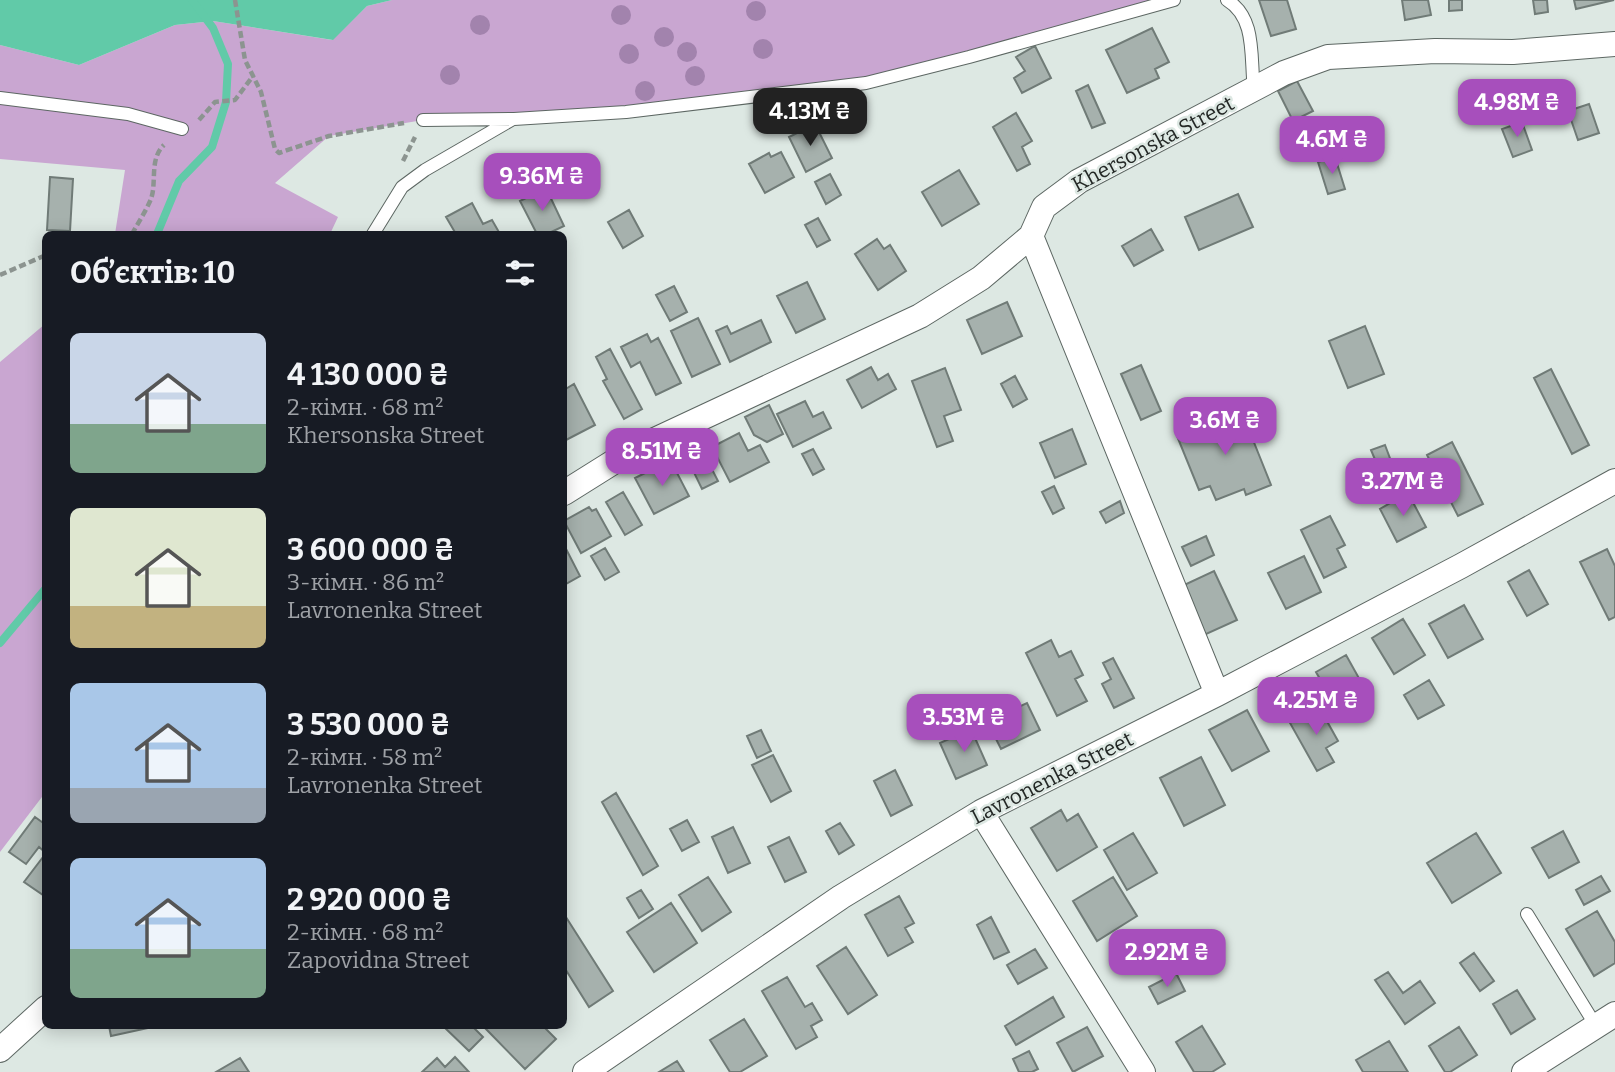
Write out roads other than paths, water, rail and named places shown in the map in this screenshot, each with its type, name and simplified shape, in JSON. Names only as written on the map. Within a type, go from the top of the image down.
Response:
[{"type":"street","name":"Khersonska Street","points":[[567,491],[631,451],[920,316],[981,278],[1031,236],[1044,207],[1079,181],[1284,73],[1328,57],[1435,51],[1513,52],[1615,44]]},
{"type":"street","points":[[1031,236],[1217,694]]},
{"type":"street","name":"Lavronenka Street","points":[[585,1072],[841,897],[981,812],[1217,694],[1461,566],[1615,481]]},
{"type":"street","points":[[981,812],[1143,1072]]},
{"type":"street","points":[[0,1050],[42,1012]]},
{"type":"street","points":[[1524,1072],[1606,1020]]},
{"type":"lane","points":[[423,120],[626,112],[866,83],[1174,0]]},
{"type":"lane","points":[[1227,0],[1240,13],[1252,41],[1254,89]]},
{"type":"lane","points":[[0,98],[128,114],[182,129]]},
{"type":"lane","points":[[375,231],[402,187],[425,170],[514,118]]},
{"type":"lane","points":[[1527,914],[1606,1020]]},
{"type":"waterway","points":[[158,231],[179,181],[212,147],[226,102],[228,64],[213,28],[192,0]]},
{"type":"waterway","points":[[0,643],[42,593]]}]
